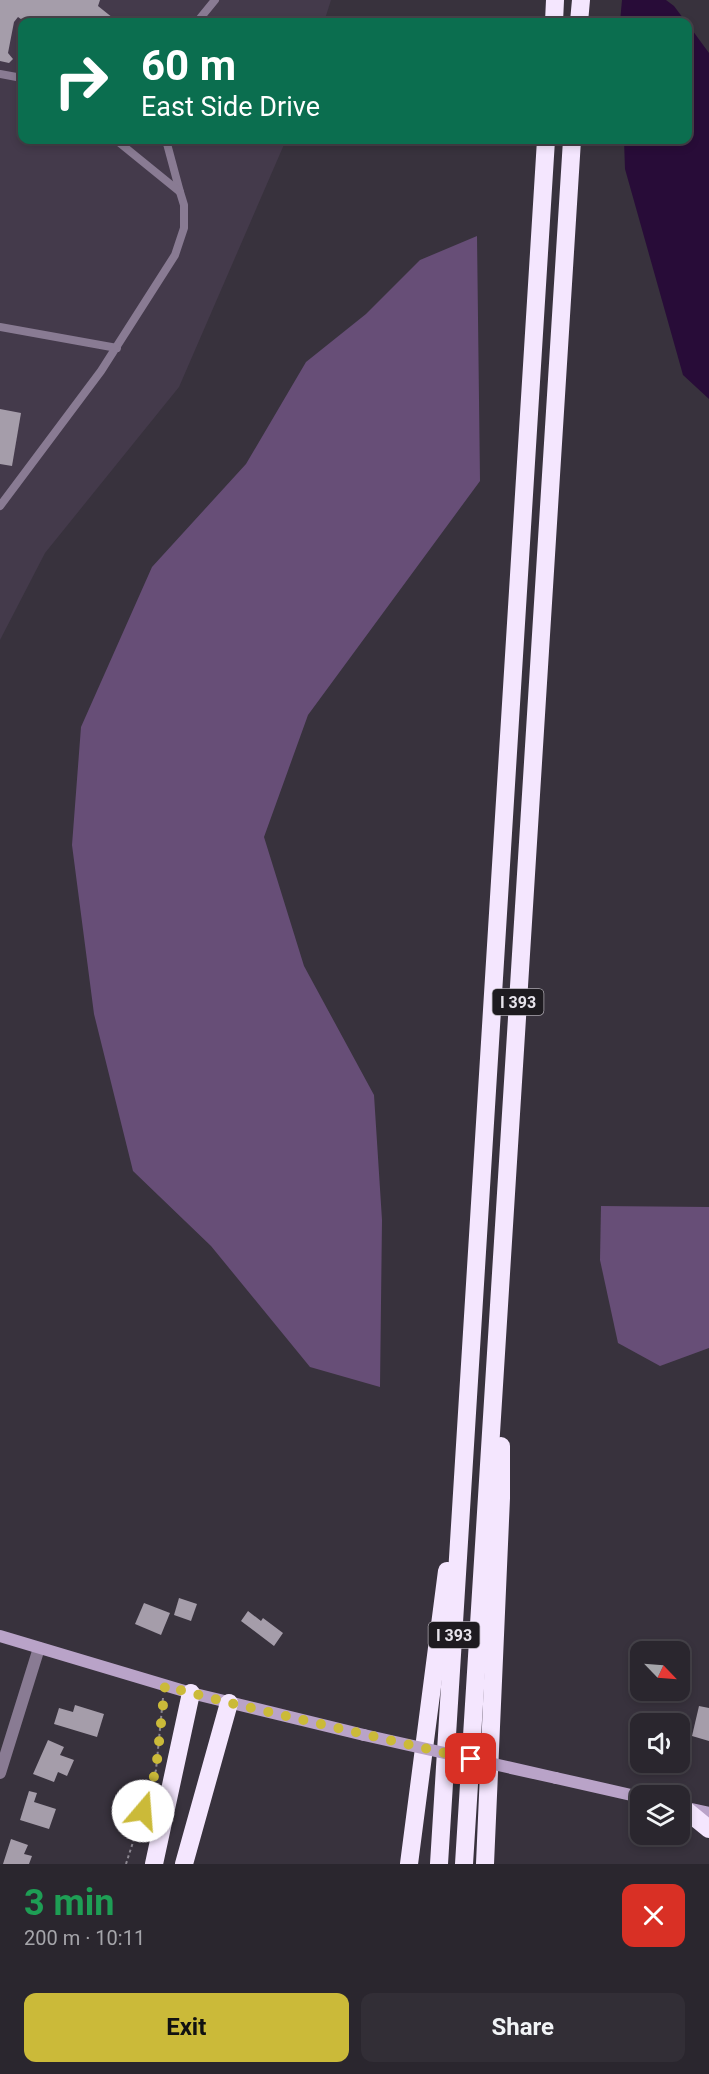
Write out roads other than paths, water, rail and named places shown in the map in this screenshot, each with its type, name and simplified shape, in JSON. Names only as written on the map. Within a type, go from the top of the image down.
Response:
[{"type":"highway","points":[[554,18],[555,0]]},
{"type":"highway","points":[[579,18],[581,0]]},
{"type":"highway","name":"I 393","points":[[439,1864],[546,144]]},
{"type":"highway","name":"I 393","points":[[464,1864],[572,144]]},
{"type":"highway","points":[[485,1864],[501,1498],[501,1269]]},
{"type":"highway","points":[[410,1864],[468,1406]]},
{"type":"highway","points":[[154,1864],[191,1694]]},
{"type":"highway","points":[[184,1864],[230,1703]]},
{"type":"highway","points":[[690,1814],[709,1829]]},
{"type":"main road","points":[[0,1636],[191,1694],[630,1795]]},
{"type":"main road","points":[[690,1809],[709,1814]]},
{"type":"street","points":[[0,1773],[39,1648]]},
{"type":"lane","points":[[200,18],[214,0]]},
{"type":"lane","points":[[0,74],[18,77]]},
{"type":"lane","points":[[121,144],[180,192]]},
{"type":"lane","points":[[0,506],[91,386],[175,255],[184,228],[184,205],[167,144]]},
{"type":"lane","points":[[0,327],[117,348]]}]
